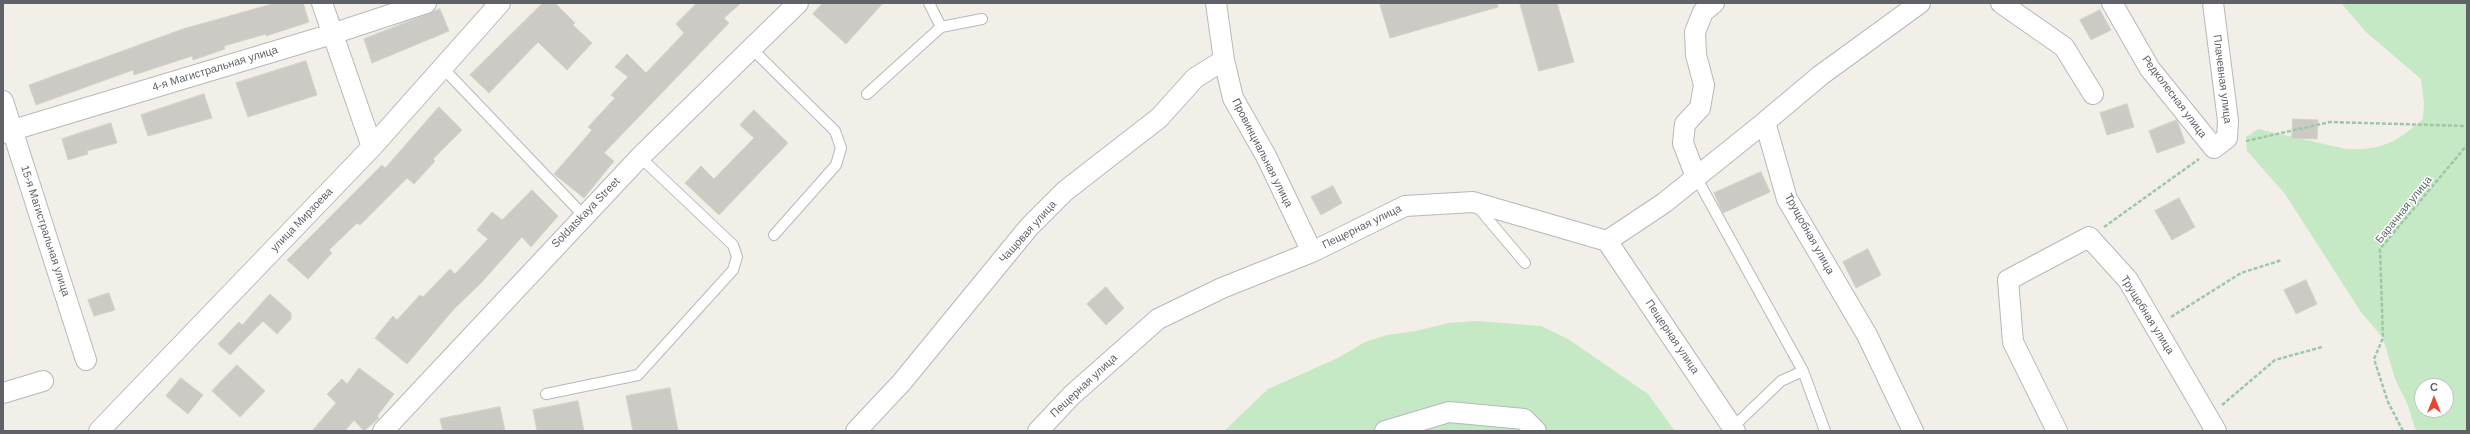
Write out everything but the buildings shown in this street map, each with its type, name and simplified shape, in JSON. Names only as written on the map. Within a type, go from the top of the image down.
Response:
[{"type":"street","points":[[322,3],[372,147]]},
{"type":"street","name":"4-я Магистральная улица","points":[[8,131],[332,34],[426,3]]},
{"type":"street","name":"улица Мирзоева","points":[[99,431],[372,147],[500,3]]},
{"type":"street","name":"Soldatskaya Street","points":[[383,431],[640,157],[798,3]]},
{"type":"street","name":"Провинциальная улица","points":[[1216,3],[1224,60],[1233,98],[1266,156],[1312,252]]},
{"type":"street","points":[[1696,177],[1683,143],[1685,124],[1700,108],[1704,85],[1696,55],[1695,32],[1703,12],[1714,3]]},
{"type":"street","points":[[1607,241],[1664,203],[1821,75],[1920,3]]},
{"type":"street","points":[[2001,3],[2064,47],[2093,94]]},
{"type":"street","name":"Редколесная улица","points":[[2112,3],[2150,69],[2214,148]]},
{"type":"street","name":"Плачевная улица","points":[[2213,3],[2228,121],[2227,138],[2214,148]]},
{"type":"street","name":"Чащовая улица","points":[[856,431],[902,382],[1029,227],[1065,191],[1159,118],[1195,78],[1224,60]]},
{"type":"street","name":"15-я Магистральная улица","points":[[3,101],[8,131],[86,360]]},
{"type":"street","name":"Трущобная улица","points":[[1765,122],[1787,199],[1867,335],[1913,431]]},
{"type":"street","name":"Пещерная улица","points":[[1038,431],[1072,395],[1158,319],[1222,288],[1312,252],[1405,206],[1473,202],[1607,241],[1734,429]]},
{"type":"street","points":[[2057,431],[2014,342],[2008,280],[2088,237]]},
{"type":"street","name":"Трущобная улица","points":[[2088,237],[2128,280],[2212,424]]},
{"type":"street","points":[[3,393],[43,381]]},
{"type":"street","points":[[1385,431],[1449,412],[1524,419],[1536,431]]},
{"type":"lane","points":[[929,3],[941,27]]},
{"type":"lane","points":[[867,94],[941,27],[982,19]]},
{"type":"lane","points":[[752,49],[835,131],[840,148],[836,165],[774,234]]},
{"type":"lane","points":[[442,67],[584,216]]},
{"type":"lane","points":[[546,394],[638,375],[734,270],[738,257],[733,245],[640,157]]},
{"type":"lane","points":[[1696,177],[1802,371],[1825,431]]},
{"type":"lane","points":[[1473,202],[1525,263]]},
{"type":"lane","points":[[1734,429],[1781,381],[1802,371]]},
{"type":"path","points":[[2245,141],[2330,122],[2467,126]]},
{"type":"path","name":"Барачная улица","points":[[2403,431],[2388,402],[2374,359],[2383,338],[2380,249],[2467,145]]},
{"type":"path","points":[[2088,237],[2214,148]]},
{"type":"path","points":[[2156,328],[2241,273],[2282,260]]},
{"type":"path","points":[[2212,424],[2231,396],[2275,360],[2322,347]]},
{"type":"green space","points":[[2341,3],[2467,3],[2467,431],[2416,431],[2407,403],[2395,379],[2383,338],[2361,312],[2285,194],[2247,151],[2246,137],[2258,129],[2346,149],[2369,148],[2388,143],[2405,134],[2423,119],[2424,103],[2421,79],[2366,32]]},
{"type":"green space","points":[[1476,321],[1541,326],[1568,339],[1648,394],[1675,431],[1224,431],[1268,389],[1338,358],[1365,342],[1387,335],[1416,331],[1449,323]]}]
